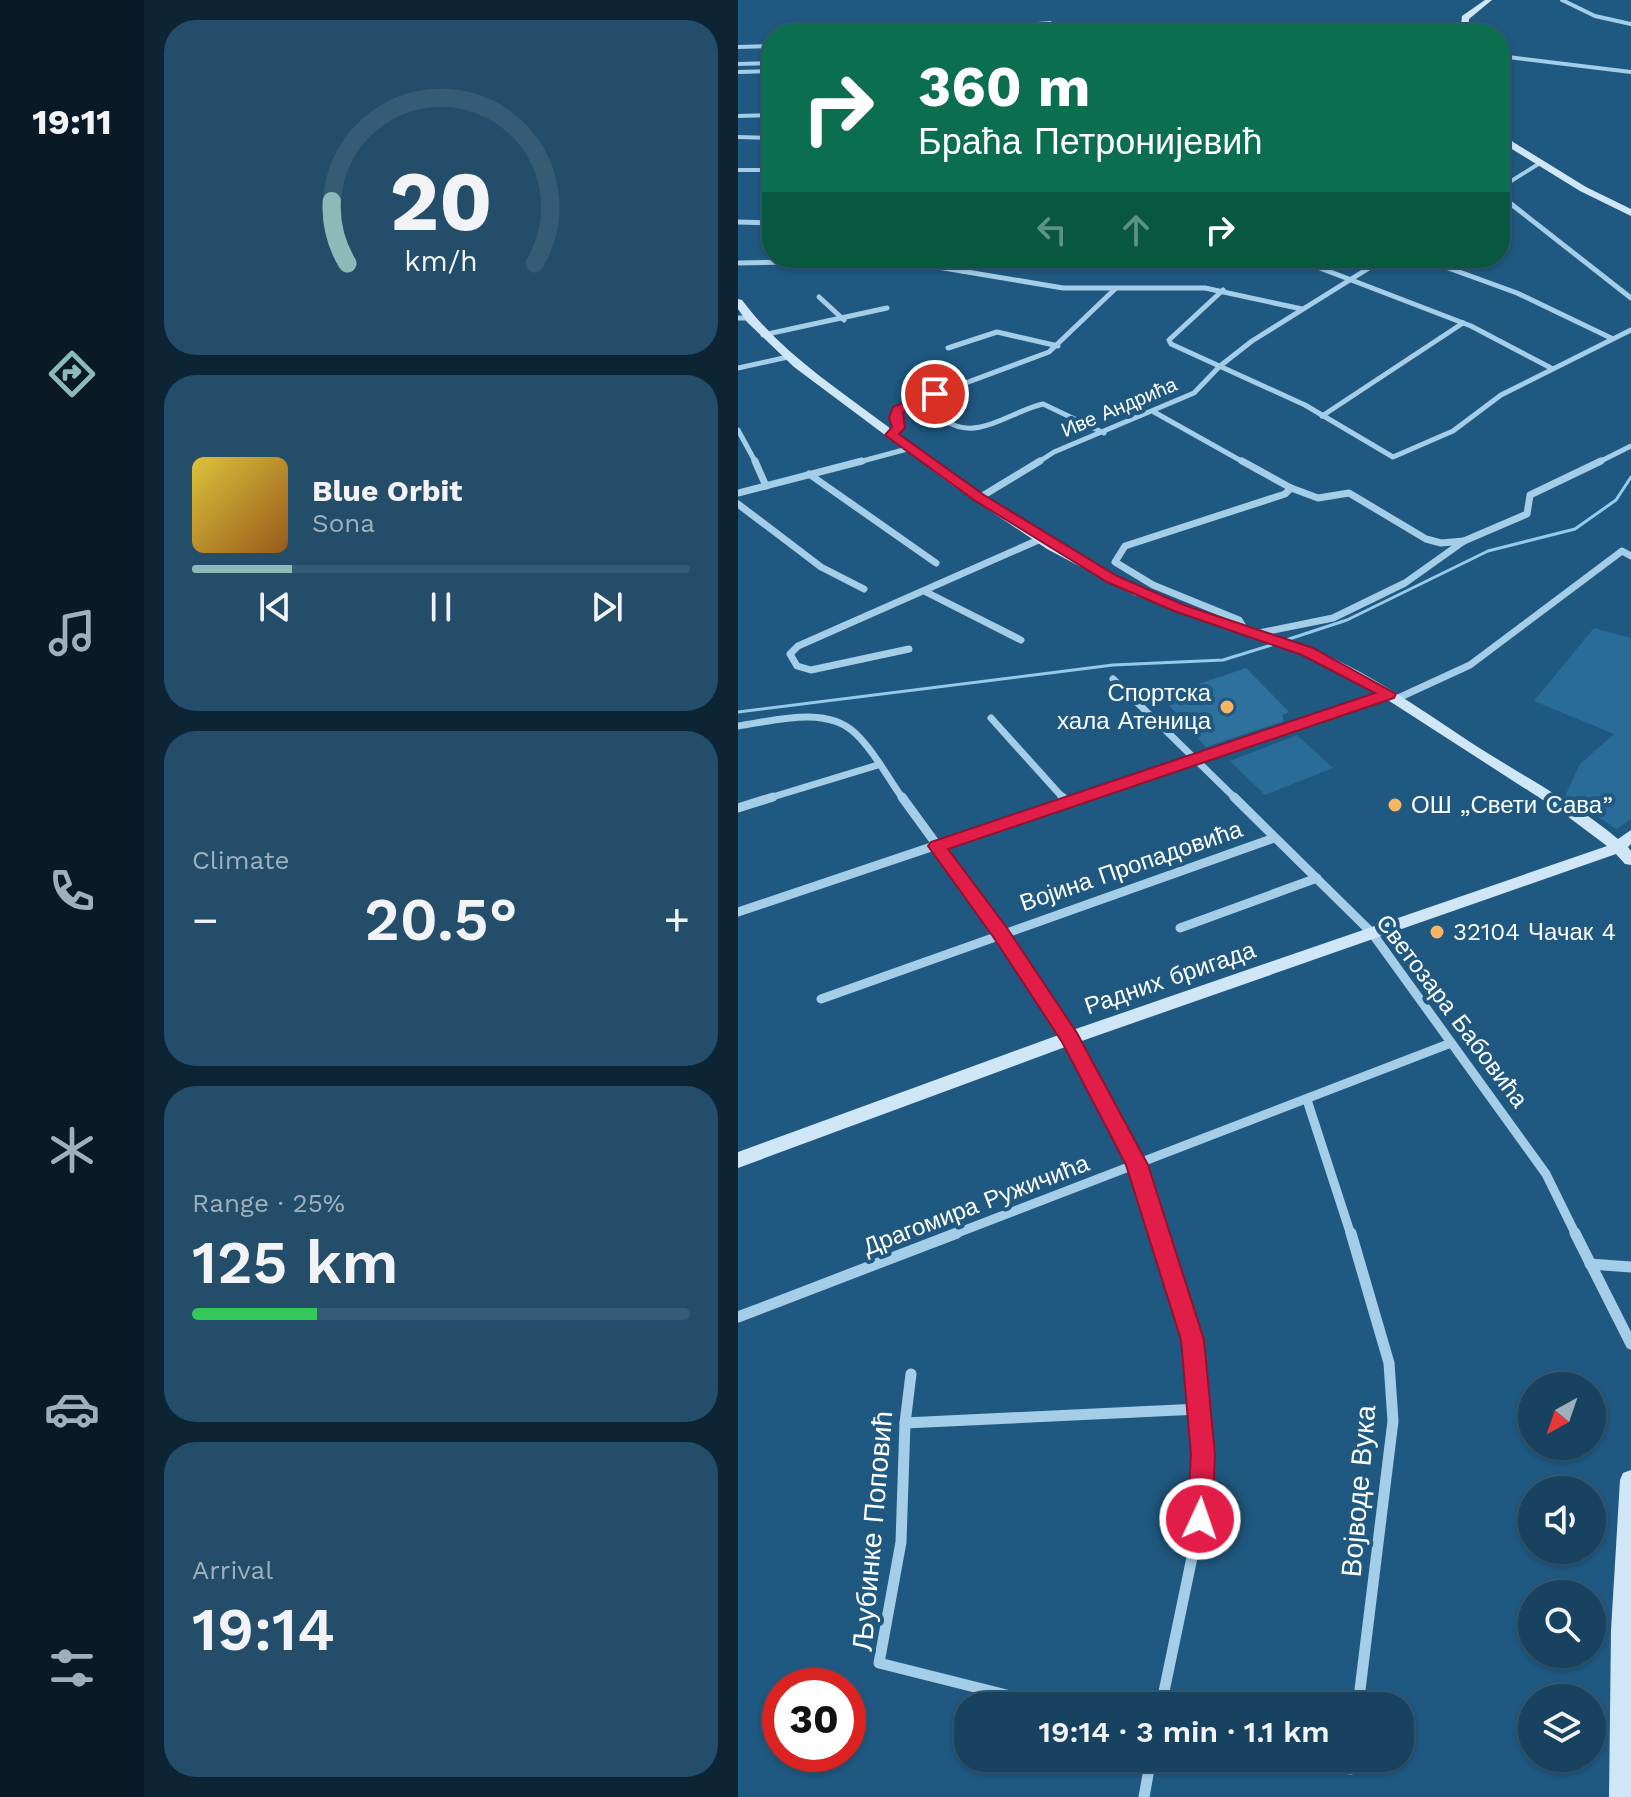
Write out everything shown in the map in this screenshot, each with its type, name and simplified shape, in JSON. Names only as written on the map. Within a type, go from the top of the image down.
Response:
[{"type":"main road","points":[[1465,24],[1465,18],[1489,0]]},
{"type":"main road","points":[[1510,144],[1631,213]]},
{"type":"main road","points":[[738,302],[743,318],[788,357],[979,498],[1043,538],[1112,579],[1149,596],[1262,634],[1342,668],[1392,696],[1619,847],[1631,860]]},
{"type":"main road","points":[[1619,847],[1631,835]]},
{"type":"main road","name":"Радних бригада","points":[[738,1160],[1070,1038],[1619,847]]},
{"type":"main road","points":[[1622,1797],[1623,1630],[1631,1480]]},
{"type":"street","points":[[1562,0],[1592,17],[1631,24]]},
{"type":"street","points":[[1038,24],[1050,23]]},
{"type":"street","points":[[738,47],[762,46]]},
{"type":"street","points":[[1510,57],[1631,72]]},
{"type":"street","points":[[738,64],[762,63]]},
{"type":"street","points":[[738,72],[762,71]]},
{"type":"street","points":[[738,116],[762,115]]},
{"type":"street","points":[[738,137],[762,138]]},
{"type":"street","points":[[1510,182],[1540,163]]},
{"type":"street","points":[[738,170],[762,170]]},
{"type":"street","points":[[1510,204],[1631,298]]},
{"type":"street","points":[[738,222],[762,223]]},
{"type":"street","points":[[738,263],[762,262]]},
{"type":"street","points":[[943,268],[1063,288],[1175,286],[1223,290],[1302,309]]},
{"type":"street","points":[[963,271],[966,268]]},
{"type":"street","points":[[1323,268],[1463,323],[1551,368]]},
{"type":"street","name":"Иве Андрића","points":[[979,498],[1054,452],[1194,393],[1220,366],[1302,309],[1368,268]]},
{"type":"street","points":[[1448,268],[1517,293],[1611,338]]},
{"type":"street","points":[[892,435],[898,428],[895,413],[901,407],[1019,366],[1058,346],[1115,289]]},
{"type":"street","points":[[1223,290],[1169,340],[1322,416],[1393,457],[1453,431],[1501,395],[1631,330]]},
{"type":"street","points":[[819,297],[844,320]]},
{"type":"street","points":[[763,335],[844,320],[887,308]]},
{"type":"street","points":[[1322,416],[1463,323]]},
{"type":"street","points":[[948,348],[997,332],[1058,346]]},
{"type":"street","points":[[738,368],[788,357]]},
{"type":"street","points":[[946,421],[958,429],[976,428],[1043,404],[1104,433]]},
{"type":"street","points":[[1154,412],[1291,488],[1318,498],[1349,493],[1426,539],[1441,543],[1464,541]]},
{"type":"street","points":[[738,430],[766,486]]},
{"type":"street","points":[[1262,634],[1333,618],[1405,583],[1464,541],[1527,514],[1530,495],[1631,446]]},
{"type":"street","points":[[738,493],[911,448]]},
{"type":"street","points":[[809,474],[936,563]]},
{"type":"street","points":[[1244,628],[1239,620],[1133,575],[1115,562],[1125,546],[1285,494],[1291,488]]},
{"type":"street","points":[[738,504],[821,567],[864,589]]},
{"type":"street","points":[[909,649],[811,670],[797,666],[790,654],[798,646],[1043,538]]},
{"type":"street","points":[[738,912],[1392,696],[1470,665],[1622,551],[1631,556]]},
{"type":"street","points":[[926,592],[1021,640]]},
{"type":"street","name":"Светозара Бабовића","points":[[1113,679],[1372,933],[1546,1174],[1631,1344]]},
{"type":"street","points":[[991,718],[1068,804]]},
{"type":"street","points":[[738,726],[810,719],[837,722],[855,733],[1001,933],[1070,1038],[1137,1165],[1192,1340],[1203,1455],[1200,1519],[1164,1692]]},
{"type":"street","points":[[738,808],[878,765]]},
{"type":"street","name":"Војина Пропадовића","points":[[821,999],[1274,838]]},
{"type":"street","points":[[1180,928],[1317,878]]},
{"type":"street","name":"Драгомира Ружичића","points":[[738,1317],[1451,1043]]},
{"type":"street","name":"Војводе Вука","points":[[1307,1100],[1373,1300],[1389,1363],[1393,1421],[1360,1692]]},
{"type":"street","points":[[1590,1264],[1631,1267]]},
{"type":"street","name":"Љубинке Поповић","points":[[911,1374],[905,1423],[901,1542],[879,1663],[994,1692]]},
{"type":"street","points":[[905,1423],[1199,1409]]},
{"type":"street","points":[[1144,1797],[1148,1772]]},
{"type":"shaded area","points":[[1594,628],[1631,638],[1631,819],[1617,829],[1565,796],[1580,764],[1614,734],[1534,701]]},
{"type":"shaded area","points":[[1297,735],[1333,768],[1265,795],[1230,761]]},
{"type":"building","name":"Спортска хала Атеница","points":[[1246,668],[1289,712],[1282,715],[1284,721],[1206,747],[1165,701],[1172,693]]},
{"type":"waterway","points":[[1286,640],[1347,620],[1488,551],[1575,529],[1616,500],[1631,477]]},
{"type":"waterway","points":[[738,712],[1113,665],[1223,660],[1278,643]]},
{"type":"place","name":"Спортска хала Атеница","points":[[1227,707]]},
{"type":"place","name":"ОШ „Свети Сава”","points":[[1395,805]]},
{"type":"place","name":"32104 Чачак 4","points":[[1437,932]]},
{"type":"route","points":[[935,394],[901,407],[895,413],[898,430],[892,435],[979,498],[1112,579],[1179,608],[1308,652],[1388,694],[937,846],[1001,933],[1070,1038],[1137,1165],[1192,1340],[1203,1455],[1200,1519]]}]
